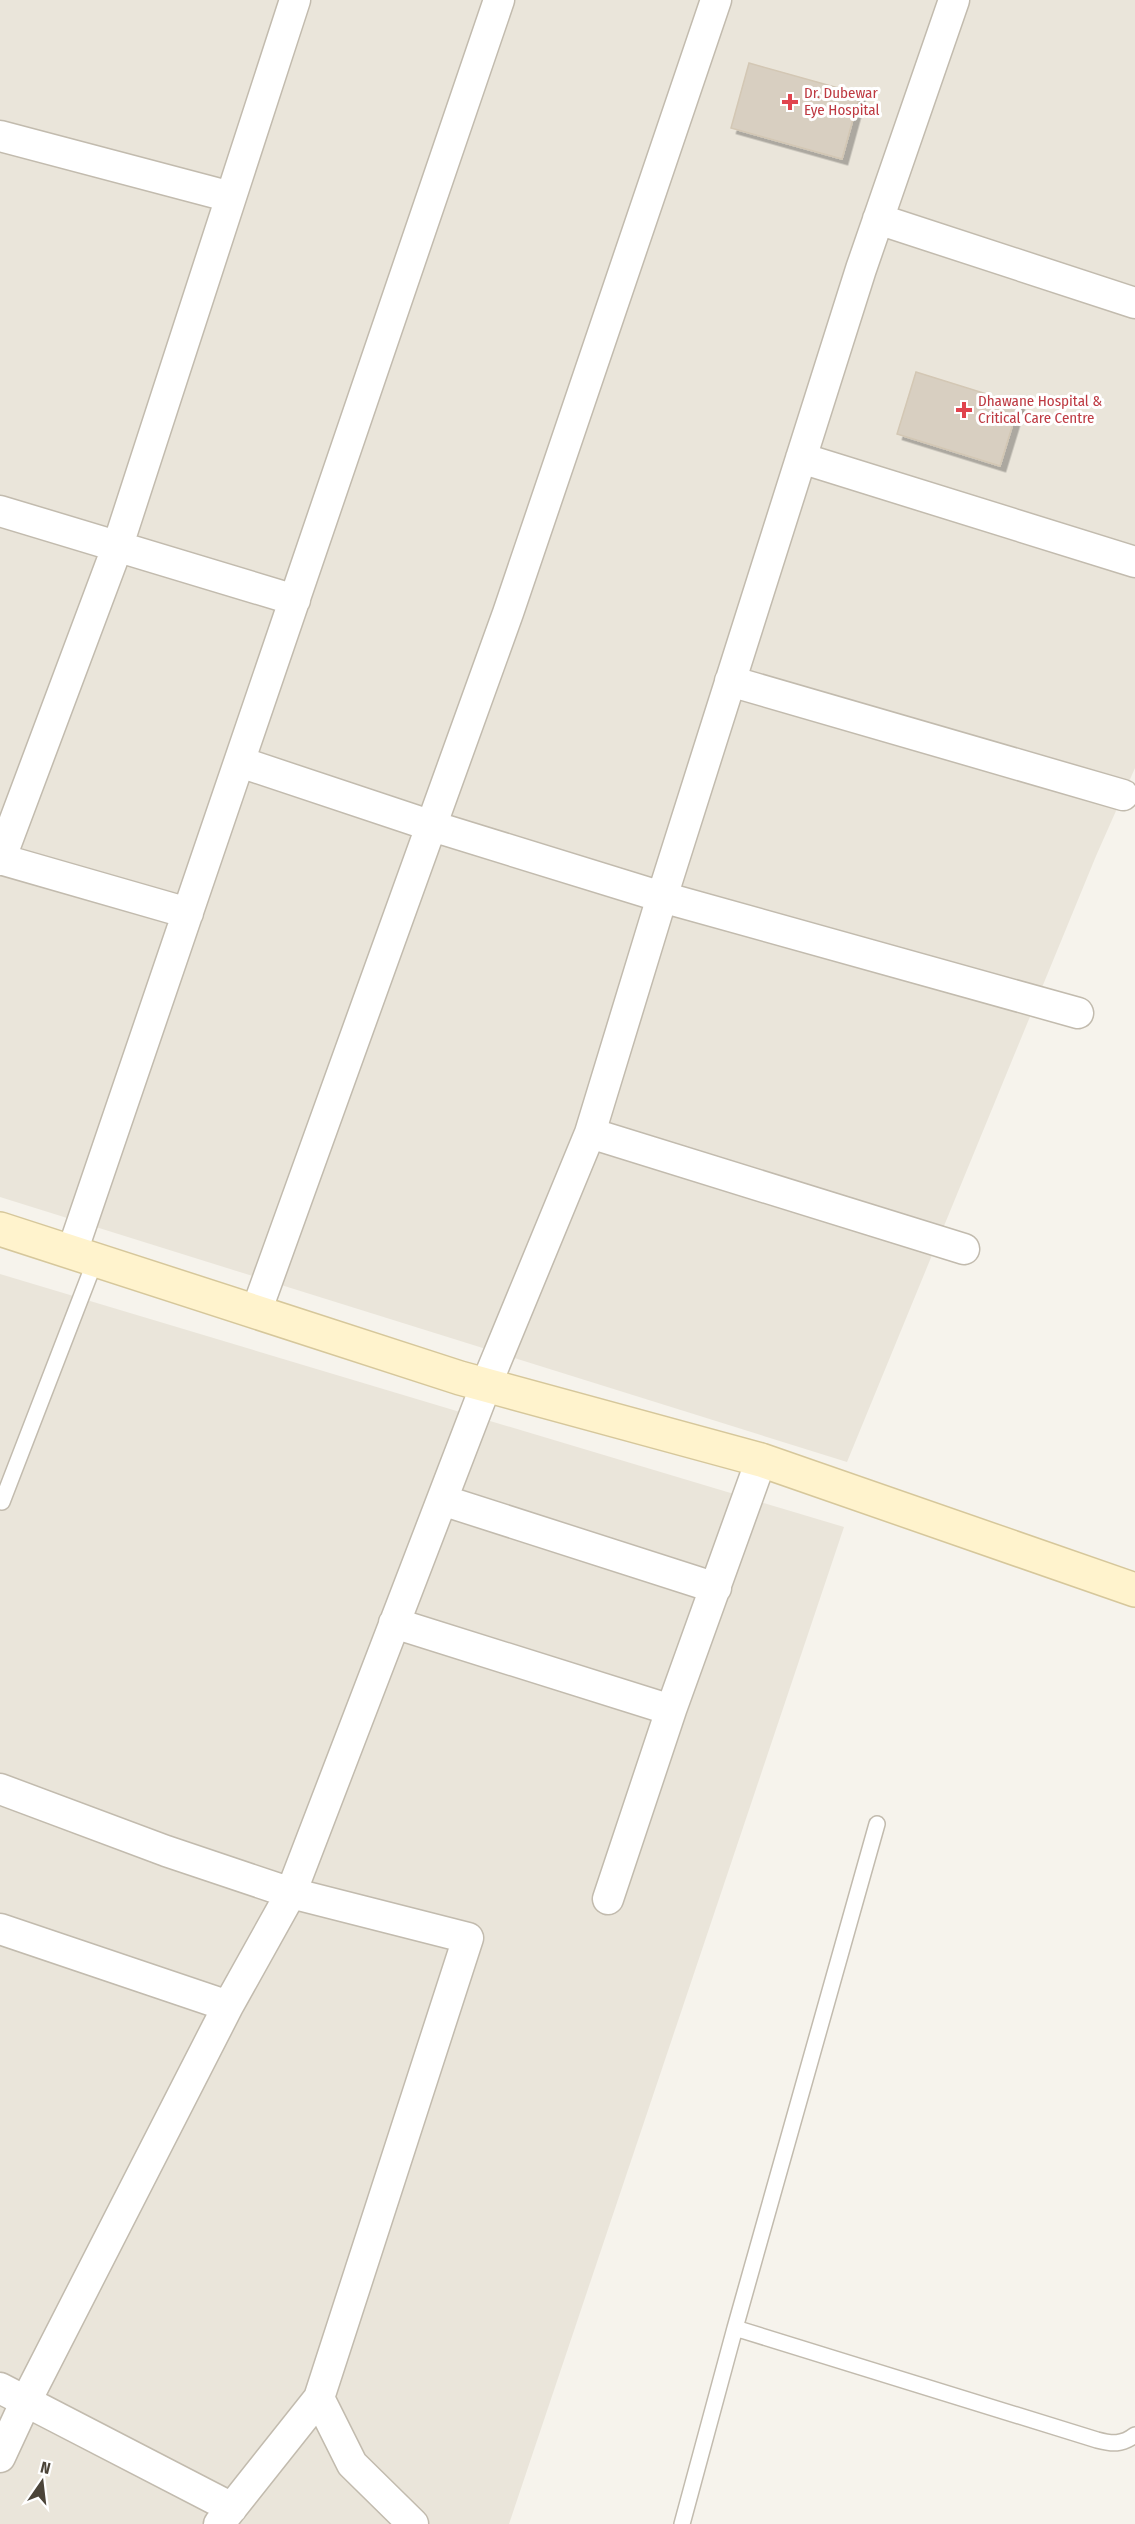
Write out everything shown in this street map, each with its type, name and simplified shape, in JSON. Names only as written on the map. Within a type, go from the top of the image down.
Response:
[{"type":"street","points":[[188,913],[0,860],[118,545],[295,0]]},
{"type":"street","points":[[83,1257],[188,913],[499,0]]},
{"type":"street","points":[[256,1312],[508,613],[716,0]]},
{"type":"street","points":[[0,2457],[13,2395],[291,1893],[486,1385],[590,1133],[801,458],[878,219],[954,0]]},
{"type":"street","points":[[0,136],[231,197]]},
{"type":"street","points":[[878,219],[1135,303]]},
{"type":"street","points":[[801,458],[1135,562]]},
{"type":"street","points":[[0,511],[295,600]]},
{"type":"street","points":[[730,681],[1123,795]]},
{"type":"street","points":[[240,762],[432,826],[662,897],[1078,1013]]},
{"type":"street","points":[[590,1133],[964,1249]]},
{"type":"street","points":[[0,1229],[486,1385],[761,1460],[1135,1590]]},
{"type":"street","points":[[608,1899],[670,1710],[761,1460]]},
{"type":"street","points":[[442,1500],[716,1587]]},
{"type":"street","points":[[394,1623],[670,1710]]},
{"type":"street","points":[[0,1789],[166,1851],[291,1893],[468,1938],[319,2398],[226,2516],[13,2395]]},
{"type":"street","points":[[4,1940],[228,2006]]},
{"type":"street","points":[[319,2398],[352,2464],[413,2524]]},
{"type":"lane","points":[[2,1502],[83,1257]]},
{"type":"lane","points":[[682,2524],[877,1824]]},
{"type":"lane","points":[[735,2328],[1097,2440],[1114,2444],[1127,2441],[1135,2435]]},
{"type":"shaded area","points":[[0,0],[1135,0],[1135,768],[1096,856],[847,1462],[0,1197]]},
{"type":"shaded area","points":[[0,1274],[844,1527],[509,2524],[0,2524]]},
{"type":"building","points":[[749,63],[860,94],[842,159],[731,128]]},
{"type":"building","points":[[916,372],[1019,404],[1000,466],[897,434]]},
{"type":"place","name":"Dr. Dubewar Eye Hospital","points":[[790,102]]},
{"type":"place","name":"Dhawane Hospital & Critical Care Centre","points":[[964,410]]}]
